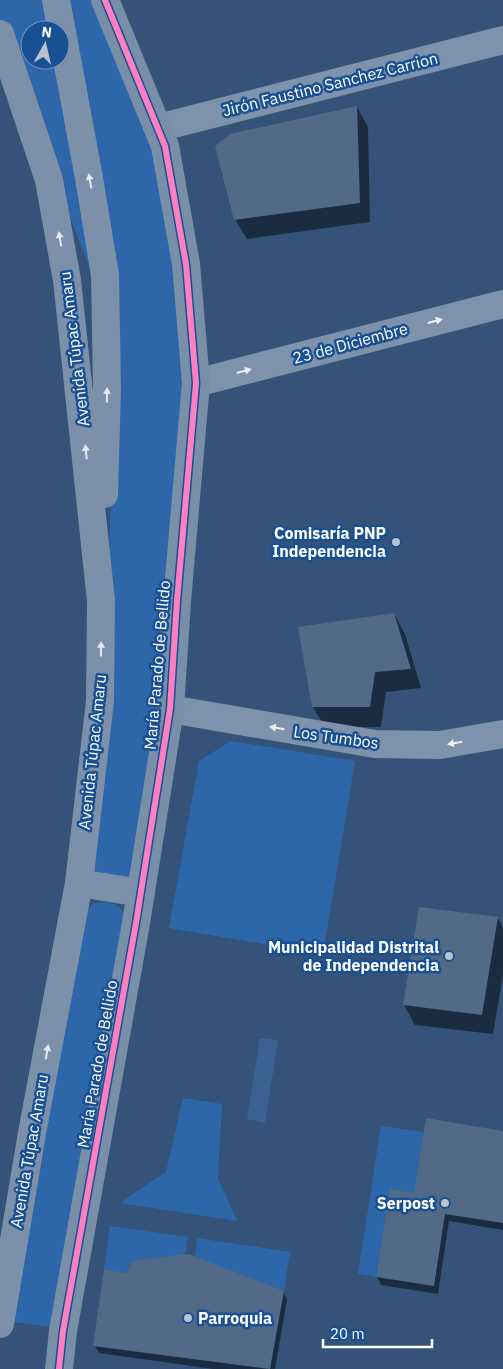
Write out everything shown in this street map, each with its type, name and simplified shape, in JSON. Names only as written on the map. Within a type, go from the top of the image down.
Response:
[{"type":"main road","points":[[56,0],[105,276],[108,388],[101,601]]},
{"type":"main road","name":"Avenida Túpac Amaru","points":[[0,34],[49,180],[66,272],[101,601],[100,701],[79,883],[47,1052],[0,1324]]},
{"type":"main road","points":[[79,883],[141,893]]},
{"type":"main road","points":[[0,1261],[12,1239],[17,1223]]},
{"type":"street","name":"María Parado de Bellido","points":[[58,1369],[63,1331],[141,893],[170,709],[177,601],[196,383],[186,264],[165,146],[105,0]]},
{"type":"street","name":"Jirón Faustino Sanchez Carrion","points":[[158,128],[503,40]]},
{"type":"street","name":"23 de Diciembre","points":[[196,383],[503,304]]},
{"type":"street","name":"Los Tumbos","points":[[170,709],[375,744],[440,745],[503,734]]},
{"type":"shaded area","points":[[0,0],[48,0],[52,20],[20,20],[20,70],[62,70],[97,286],[56,181],[0,18]]},
{"type":"shaded area","points":[[63,0],[100,0],[153,131],[190,383],[164,711],[133,879],[98,874],[88,863],[106,699],[113,389],[70,54],[70,20],[66,20]]},
{"type":"shaded area","points":[[231,741],[355,761],[323,954],[169,928],[199,761]]},
{"type":"shaded area","points":[[94,903],[108,903],[117,906],[131,925],[59,1328],[7,1321],[78,920]]},
{"type":"shaded area","points":[[260,1038],[278,1040],[265,1123],[247,1119]]},
{"type":"shaded area","points":[[183,1098],[222,1104],[218,1178],[237,1221],[120,1203],[166,1172]]},
{"type":"shaded area","points":[[381,1126],[424,1132],[414,1193],[390,1189],[376,1277],[358,1274]]},
{"type":"shaded area","points":[[110,1226],[188,1237],[185,1255],[132,1261],[127,1273],[104,1269]]},
{"type":"shaded area","points":[[197,1238],[290,1252],[284,1291],[195,1257]]},
{"type":"building","points":[[357,106],[360,203],[234,220],[215,146],[230,134]]},
{"type":"building","points":[[394,613],[411,669],[375,672],[370,707],[312,707],[298,627]]},
{"type":"building","points":[[419,907],[498,917],[482,1015],[403,1005]]},
{"type":"building","name":"Serpost","points":[[426,1118],[503,1131],[503,1223],[445,1214],[434,1286],[376,1277],[390,1189],[414,1193]]},
{"type":"building","name":"Parroquia","points":[[189,1254],[284,1291],[270,1369],[93,1346],[104,1269],[127,1273],[132,1261]]},
{"type":"cycle path","points":[[59,1369],[63,1331],[136,923],[170,709],[177,601],[196,383],[186,264],[165,146],[105,0]]},
{"type":"place","name":"Comisaría PNP Independencia","points":[[396,542]]},
{"type":"place","name":"Municipalidad Distrital de Independencia","points":[[449,956]]},
{"type":"place","name":"Serpost","points":[[445,1203]]},
{"type":"place","name":"Parroquia","points":[[188,1318]]}]
